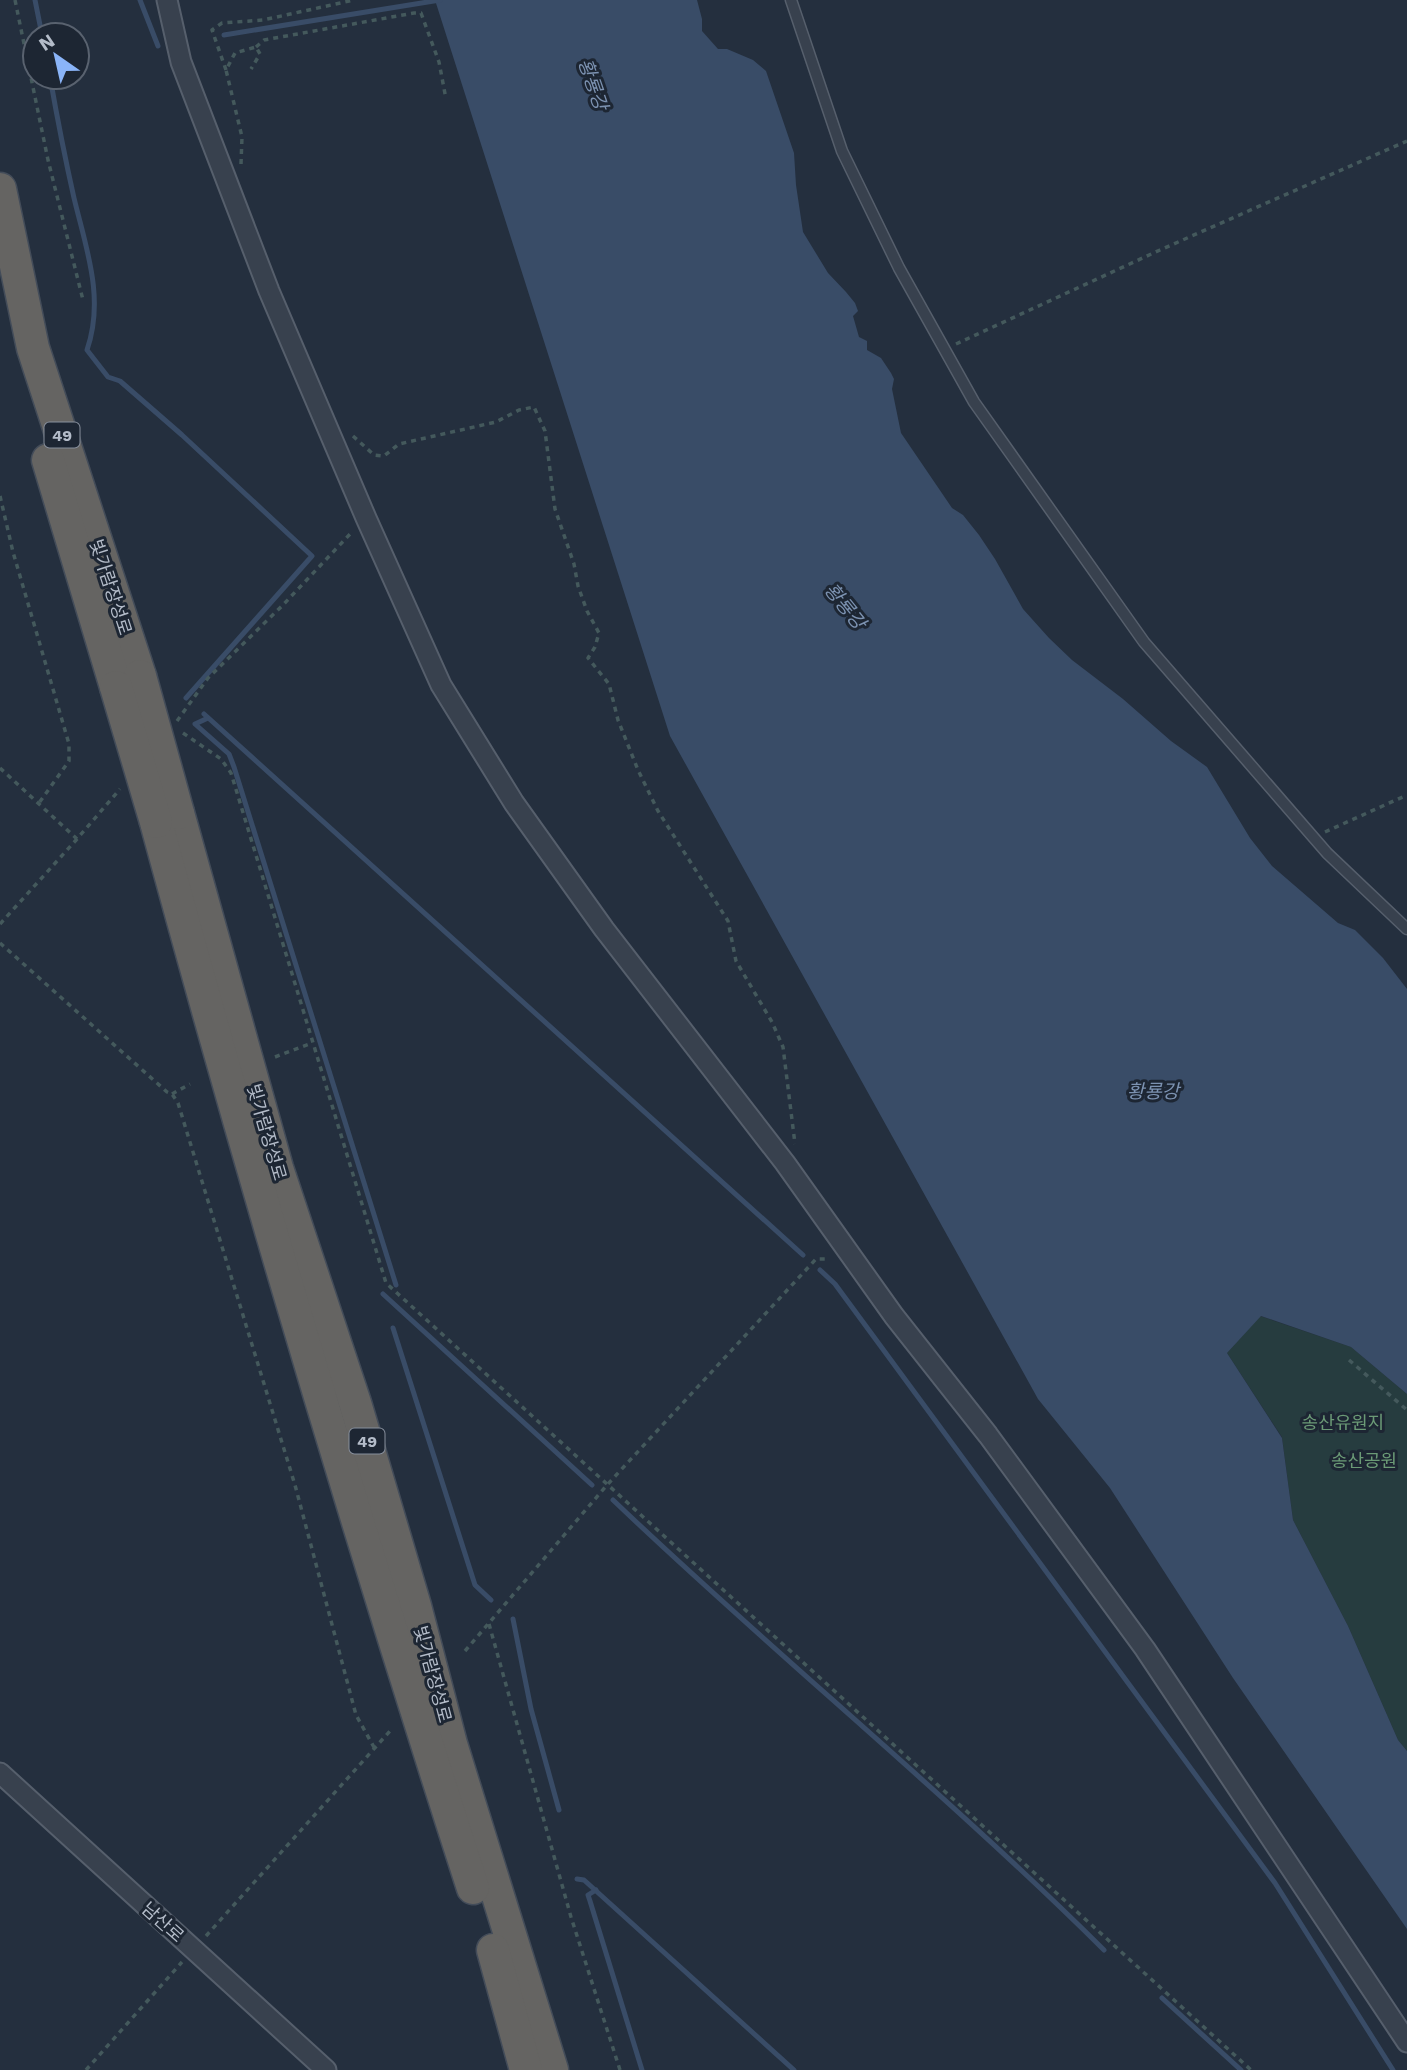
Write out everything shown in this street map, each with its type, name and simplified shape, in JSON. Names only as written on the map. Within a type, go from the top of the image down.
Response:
[{"type":"highway","name":"빛가람장성로","points":[[0,189],[33,348],[167,818],[277,1168],[355,1403],[415,1605],[451,1744],[552,2070]]},
{"type":"highway","name":"빛가람장성로","points":[[0,290],[42,441],[128,681]]},
{"type":"highway","name":"빛가람장성로","points":[[167,818],[226,1076],[405,1678],[495,1956],[526,2070]]},
{"type":"street","points":[[167,0],[181,62],[269,291],[440,685],[513,803],[604,929],[785,1163],[894,1315],[988,1436],[1145,1648],[1407,2042]]},
{"type":"street","name":"남산로","points":[[0,1773],[326,2070]]},
{"type":"lane","points":[[791,0],[842,152],[899,268],[974,402],[1144,642],[1327,853],[1407,929]]},
{"type":"path","points":[[15,0],[48,160],[83,300]]},
{"type":"path","points":[[231,192],[243,160],[243,137],[226,70],[212,30],[222,23],[263,20],[354,0]]},
{"type":"path","points":[[226,70],[235,53],[256,47],[264,40],[421,13],[439,62],[446,99]]},
{"type":"path","points":[[251,69],[260,54],[256,47]]},
{"type":"path","points":[[945,350],[1160,250],[1407,141]]},
{"type":"path","points":[[328,431],[344,429],[374,455],[384,456],[399,444],[496,422],[519,410],[534,407],[545,431],[555,509],[575,564],[578,586],[599,633],[595,648],[588,658],[609,684],[618,720],[658,811],[728,921],[736,961],[772,1022],[783,1047],[797,1154],[785,1163]]},
{"type":"path","points":[[0,496],[13,552],[69,744],[69,761],[39,803]]},
{"type":"path","points":[[366,518],[208,678],[174,726],[222,759],[231,773],[386,1283],[1251,2070]]},
{"type":"path","points":[[0,768],[77,839]]},
{"type":"path","points":[[0,924],[121,788]]},
{"type":"path","points":[[1314,838],[1407,795]]},
{"type":"path","points":[[0,943],[172,1094],[178,1104],[295,1485],[356,1715],[375,1749]]},
{"type":"path","points":[[275,1057],[312,1043]]},
{"type":"path","points":[[172,1094],[190,1084]]},
{"type":"path","points":[[465,1651],[607,1485],[816,1258],[826,1257],[836,1261]]},
{"type":"path","points":[[1349,1360],[1407,1410]]},
{"type":"path","points":[[489,1624],[570,1917],[620,2070]]},
{"type":"path","points":[[86,2070],[390,1731]]},
{"type":"green space","name":"송산유원지","points":[[1260,1316],[1351,1347],[1407,1394],[1407,1751],[1398,1740],[1348,1626],[1293,1520],[1282,1437],[1227,1353]]},
{"type":"water","name":"황룡강","points":[[435,0],[697,0],[702,31],[718,49],[727,49],[753,60],[766,71],[794,153],[803,232],[828,273],[855,303],[858,311],[853,316],[859,337],[867,341],[867,350],[881,358],[894,379],[892,389],[901,433],[952,508],[963,515],[979,535],[1023,609],[1072,660],[1207,767],[1250,838],[1272,866],[1338,923],[1355,930],[1383,958],[1407,989],[1407,1394],[1351,1347],[1261,1316],[1227,1353],[1282,1438],[1293,1520],[1348,1626],[1398,1740],[1407,1751],[1407,1929],[1233,1678],[1110,1488],[1038,1399],[670,736]]},
{"type":"waterway","points":[[35,0],[39,21]]},
{"type":"waterway","points":[[140,0],[158,46]]},
{"type":"waterway","points":[[224,35],[440,0]]},
{"type":"waterway","points":[[53,91],[67,168],[92,273],[94,311],[87,350],[108,377],[120,381],[182,435],[312,556],[186,698]]},
{"type":"waterway","points":[[204,714],[803,1255]]},
{"type":"waterway","points":[[208,718],[195,724],[229,754],[234,767],[396,1285]]},
{"type":"waterway","points":[[820,1270],[835,1284],[1275,1883],[1393,2070]]},
{"type":"waterway","points":[[383,1294],[592,1485]]},
{"type":"waterway","points":[[393,1328],[475,1585],[491,1600]]},
{"type":"waterway","points":[[613,1500],[983,1835],[1104,1950]]},
{"type":"waterway","points":[[513,1619],[531,1709],[559,1810]]},
{"type":"waterway","points":[[577,1879],[584,1880],[794,2070]]},
{"type":"waterway","points":[[596,1890],[588,1895],[642,2070]]},
{"type":"waterway","points":[[1162,1998],[1241,2070]]},
{"type":"park label","name":"송산공원","points":[[1364,1460]]}]
